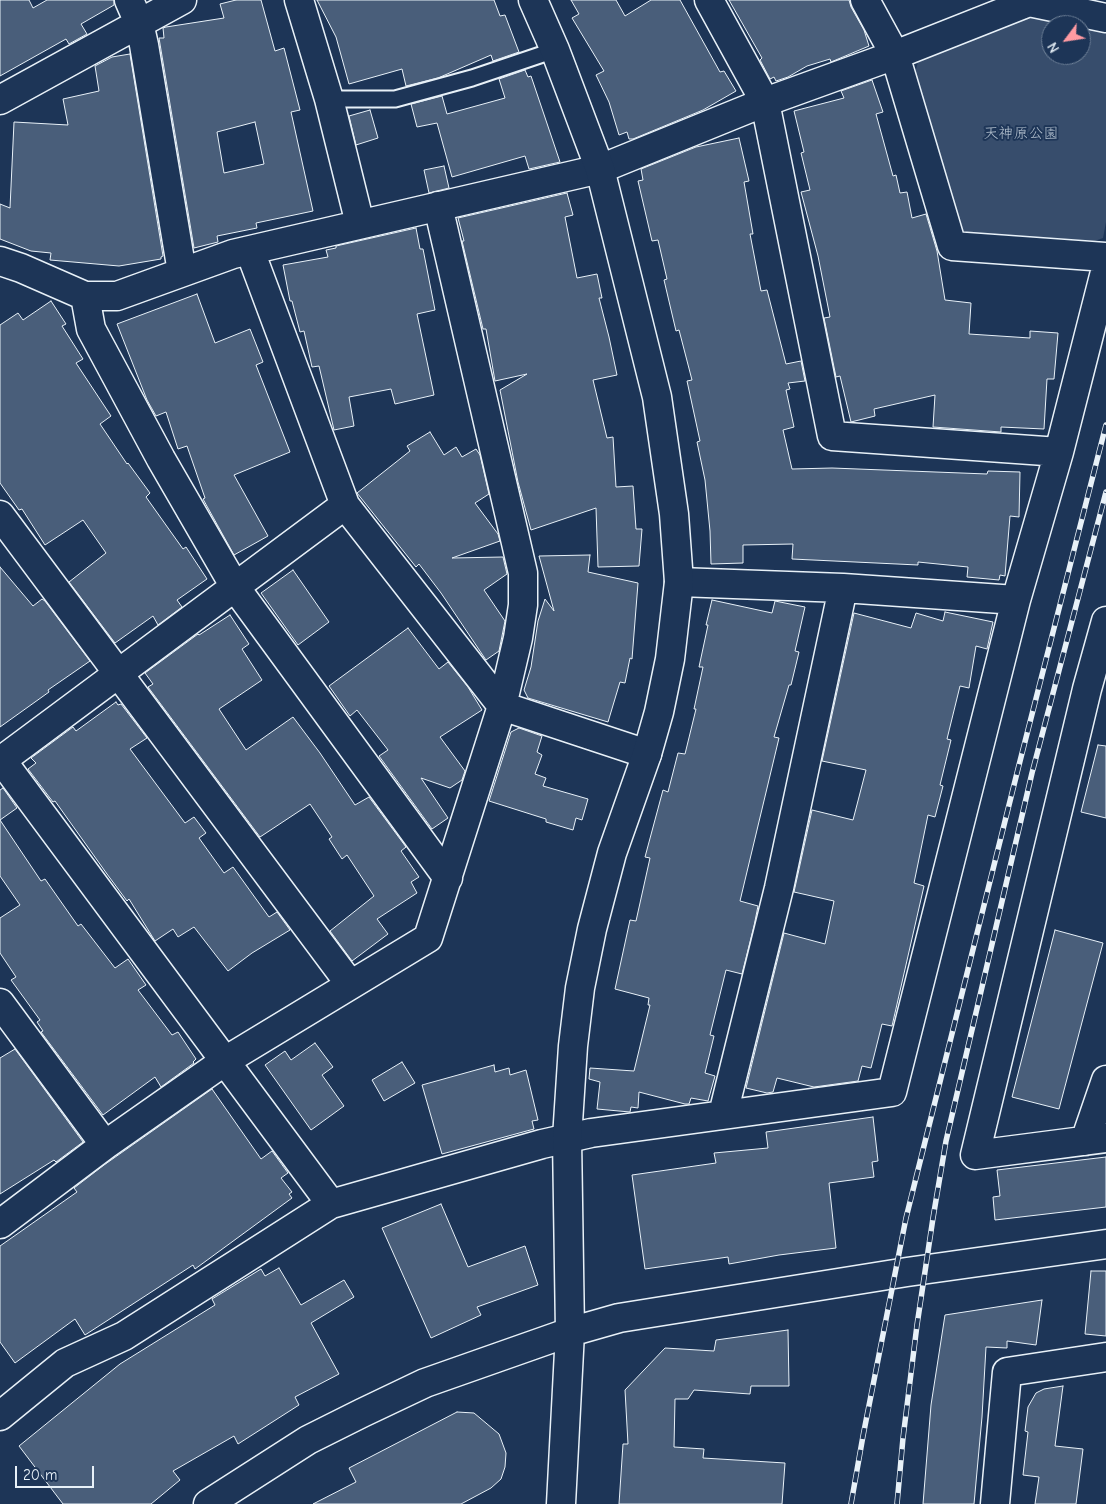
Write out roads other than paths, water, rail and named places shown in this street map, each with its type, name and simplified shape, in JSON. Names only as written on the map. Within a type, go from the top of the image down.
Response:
[{"type":"street","points":[[0,100],[134,11],[182,0]]},
{"type":"street","points":[[299,0],[329,99],[360,224]]},
{"type":"street","points":[[533,0],[555,50],[600,169],[657,397],[674,514],[679,582],[670,659],[659,712],[647,754],[612,853],[592,929],[580,988],[573,1046],[567,1138],[570,1332],[561,1504]]},
{"type":"street","points":[[709,0],[765,102],[832,436],[1059,452]]},
{"type":"street","points":[[865,0],[895,55],[952,246],[1106,257]]},
{"type":"street","points":[[0,261],[21,268],[85,296],[117,296],[233,254],[250,252],[360,224],[600,169],[765,102],[895,55],[1029,1],[1106,18]]},
{"type":"street","points":[[134,11],[144,45],[182,272]]},
{"type":"street","points":[[0,1224],[105,1145],[225,1061],[428,938],[502,706],[518,638],[523,605],[523,573],[438,206]]},
{"type":"street","points":[[250,252],[345,505],[502,706],[647,754]]},
{"type":"street","points":[[0,1416],[65,1363],[124,1336],[331,1204],[590,1133],[892,1092],[1016,600],[1059,452],[1106,268]]},
{"type":"street","points":[[85,296],[91,329],[160,459],[235,587],[448,878]]},
{"type":"street","points":[[331,1204],[1,759],[345,505]]},
{"type":"street","points":[[0,515],[350,984]]},
{"type":"street","points":[[679,582],[842,588],[1016,600]]},
{"type":"street","points":[[724,1114],[779,888],[842,588]]},
{"type":"street","points":[[1106,621],[1096,690],[975,1155],[1095,1140],[1106,1080]]},
{"type":"street","points":[[0,1003],[105,1145]]},
{"type":"street","points":[[208,1504],[308,1440],[425,1383],[570,1332],[629,1317],[908,1272],[1106,1244]]},
{"type":"street","points":[[995,1504],[1007,1372],[1106,1357]]},
{"type":"lane","points":[[329,99],[395,99],[472,78],[555,50]]},
{"type":"railway","points":[[851,1504],[906,1218],[1106,425]]},
{"type":"railway","points":[[897,1504],[917,1325],[946,1141],[1032,773],[1106,492]]},
{"type":"park label","name":"天神原公園","points":[[1021,134]]}]
